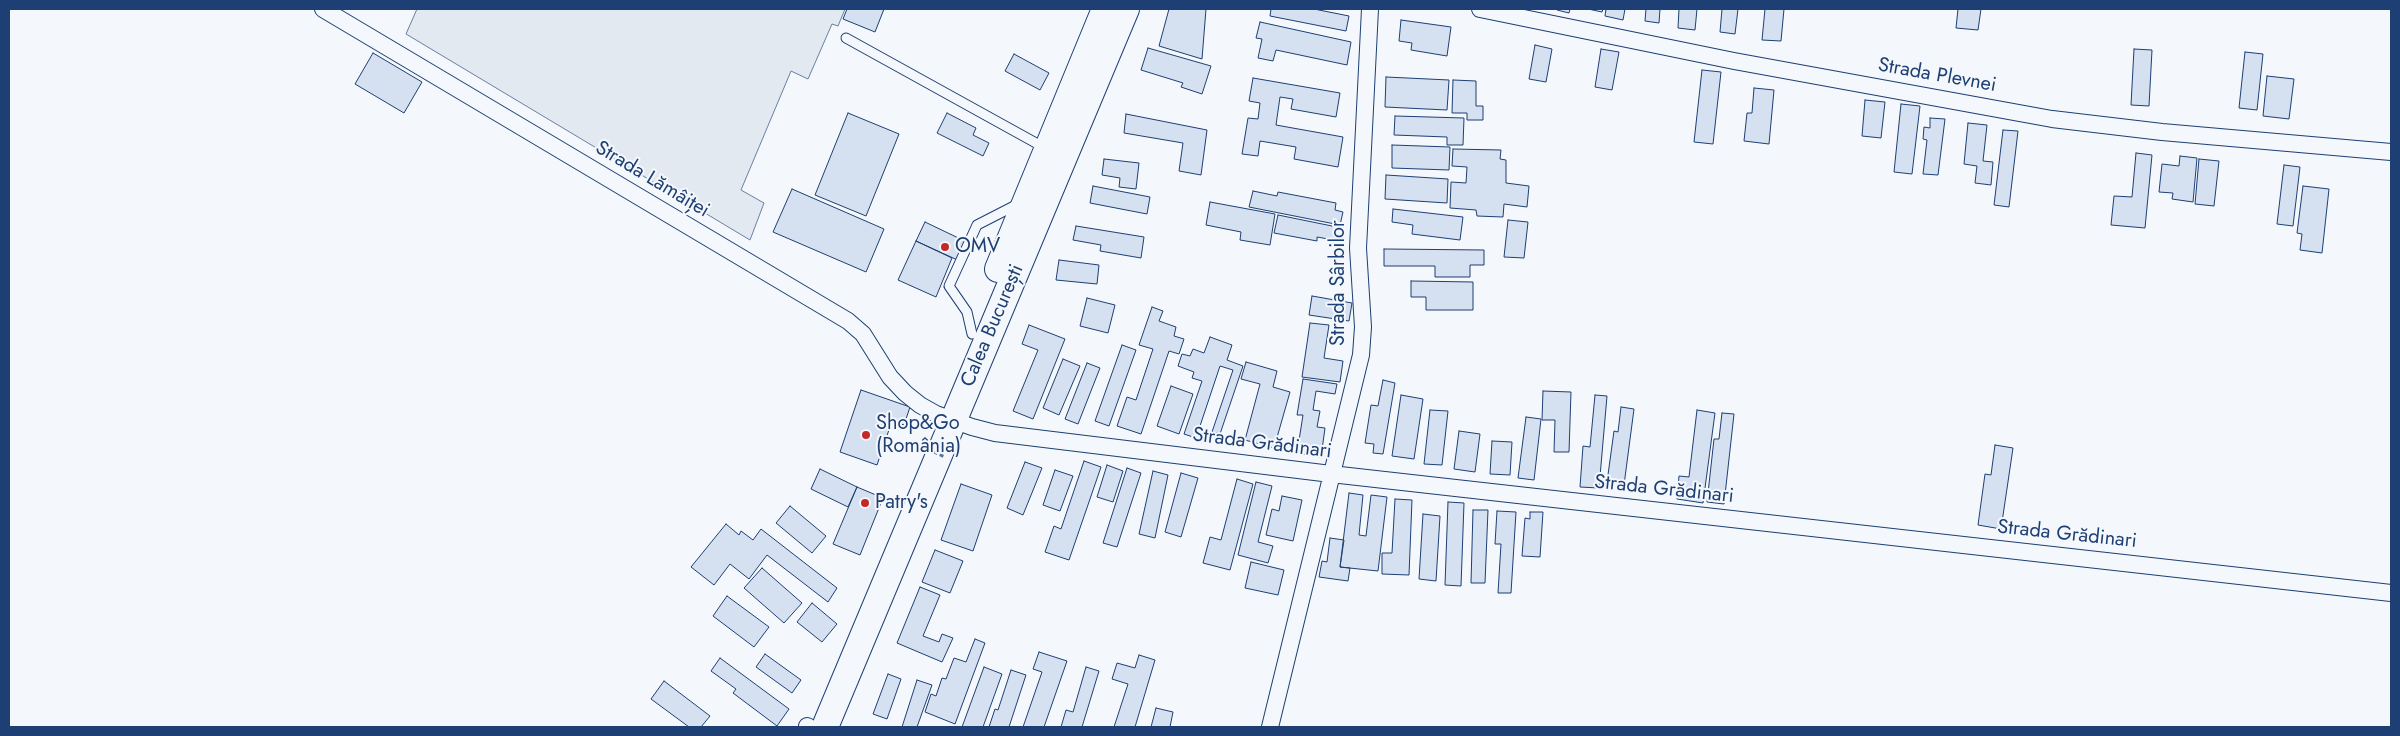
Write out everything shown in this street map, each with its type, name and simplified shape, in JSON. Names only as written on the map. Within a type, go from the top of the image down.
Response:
[{"type":"main road","name":"Calea București","points":[[944,417],[972,334],[1030,187],[1046,148],[1109,13]]},
{"type":"main road","name":"Calea București","points":[[812,727],[858,607],[944,417],[1109,13]]},
{"type":"street","name":"Strada Lămâiței","points":[[323,9],[848,321],[863,334],[890,377],[920,405],[944,417]]},
{"type":"street","name":"Strada Sârbilor","points":[[1270,727],[1360,355],[1363,327],[1358,248],[1370,9]]},
{"type":"street","name":"Strada Plevnei","points":[[1480,9],[1734,61],[2052,118],[2162,132],[2391,152]]},
{"type":"street","name":"Strada Grădinari","points":[[944,417],[995,433],[1331,474],[2391,593]]},
{"type":"lane","points":[[846,38],[1046,148]]},
{"type":"lane","points":[[972,334],[967,312],[949,286],[977,225],[1016,206],[1030,187]]},
{"type":"path","points":[[916,444],[945,456]]},
{"type":"shaded area","points":[[417,9],[845,9],[838,26],[832,24],[808,79],[791,71],[741,190],[764,203],[750,240],[406,34]]},
{"type":"building","points":[[847,9],[884,9],[875,32],[843,19]]},
{"type":"building","points":[[1169,9],[1206,9],[1202,59],[1159,46]]},
{"type":"building","points":[[1271,9],[1314,9],[1349,16],[1346,31],[1270,16]]},
{"type":"building","points":[[1557,9],[1570,9],[1569,13]]},
{"type":"building","points":[[1588,9],[1603,9],[1602,12]]},
{"type":"building","points":[[1606,9],[1625,9],[1623,20],[1605,16]]},
{"type":"building","points":[[1646,9],[1660,9],[1659,23],[1645,21]]},
{"type":"building","points":[[1679,9],[1697,9],[1695,30],[1678,28]]},
{"type":"building","points":[[1722,9],[1738,9],[1735,34],[1720,32]]},
{"type":"building","points":[[1765,9],[1784,9],[1781,41],[1762,40]]},
{"type":"building","points":[[1958,9],[1981,9],[1978,30],[1956,28]]},
{"type":"building","points":[[1401,20],[1451,27],[1447,56],[1411,50],[1412,43],[1399,41]]},
{"type":"building","points":[[1260,22],[1351,42],[1347,65],[1276,50],[1273,61],[1258,58],[1262,39],[1256,38]]},
{"type":"building","points":[[1535,45],[1552,49],[1546,82],[1529,79]]},
{"type":"building","points":[[1148,48],[1211,66],[1202,94],[1181,87],[1183,83],[1141,70]]},
{"type":"building","points":[[1601,49],[1619,52],[1612,90],[1595,87]]},
{"type":"building","points":[[2134,49],[2152,50],[2149,106],[2131,105]]},
{"type":"building","points":[[2245,52],[2263,54],[2257,110],[2239,108]]},
{"type":"building","points":[[373,53],[422,82],[404,113],[355,84]]},
{"type":"building","points":[[1014,54],[1049,73],[1040,90],[1005,71]]},
{"type":"building","points":[[1702,70],[1721,72],[1713,144],[1694,142]]},
{"type":"building","points":[[2267,76],[2294,79],[2289,119],[2263,116]]},
{"type":"building","points":[[1386,77],[1449,80],[1447,110],[1385,107]]},
{"type":"building","points":[[1253,78],[1340,93],[1336,117],[1291,109],[1293,99],[1280,97],[1276,125],[1343,137],[1338,167],[1294,159],[1296,147],[1260,141],[1258,156],[1242,154],[1248,118],[1258,119],[1260,103],[1249,101]]},
{"type":"building","points":[[1453,80],[1476,81],[1476,106],[1483,106],[1483,120],[1467,120],[1467,113],[1452,113]]},
{"type":"building","points":[[1754,88],[1774,90],[1769,144],[1744,141],[1747,113],[1752,113]]},
{"type":"building","points":[[1865,100],[1885,102],[1881,138],[1862,136]]},
{"type":"building","points":[[1901,104],[1920,106],[1912,174],[1894,172]]},
{"type":"building","points":[[848,113],[899,134],[866,216],[815,195]]},
{"type":"building","points":[[947,113],[976,128],[973,135],[989,143],[983,156],[937,133]]},
{"type":"building","points":[[1126,114],[1207,130],[1201,175],[1179,171],[1183,143],[1124,133]]},
{"type":"building","points":[[1395,116],[1464,118],[1463,145],[1447,145],[1447,137],[1394,135]]},
{"type":"building","points":[[1930,118],[1945,119],[1938,175],[1923,174],[1927,140],[1923,139],[1924,127],[1930,128]]},
{"type":"building","points":[[1968,123],[1987,125],[1983,161],[1993,162],[1991,185],[1975,183],[1977,166],[1964,164]]},
{"type":"building","points":[[2003,130],[2018,131],[2009,207],[1994,205]]},
{"type":"building","points":[[1392,145],[1450,147],[1449,170],[1392,168]]},
{"type":"building","points":[[1453,149],[1501,150],[1500,159],[1506,160],[1506,183],[1529,186],[1527,207],[1504,204],[1503,217],[1477,216],[1476,210],[1450,208],[1451,182],[1466,183],[1467,167],[1452,166]]},
{"type":"building","points":[[2136,153],[2152,155],[2145,228],[2111,225],[2114,196],[2132,197]]},
{"type":"building","points":[[2180,156],[2197,158],[2193,202],[2172,199],[2173,193],[2159,192],[2162,164],[2179,166]]},
{"type":"building","points":[[1104,159],[1139,163],[1136,189],[1119,187],[1120,178],[1102,175]]},
{"type":"building","points":[[2199,159],[2219,161],[2214,206],[2195,204]]},
{"type":"building","points":[[2284,165],[2300,167],[2293,226],[2277,224]]},
{"type":"building","points":[[1386,175],[1448,179],[1447,203],[1385,199]]},
{"type":"building","points":[[1093,186],[1150,197],[1147,214],[1090,203]]},
{"type":"building","points":[[2303,186],[2329,189],[2322,253],[2300,250],[2302,234],[2297,233]]},
{"type":"building","points":[[792,189],[884,229],[866,272],[773,232]]},
{"type":"building","points":[[1253,191],[1277,196],[1278,192],[1336,203],[1335,210],[1343,212],[1340,225],[1249,207]]},
{"type":"building","points":[[1210,202],[1275,214],[1270,245],[1240,240],[1241,232],[1206,225]]},
{"type":"building","points":[[1393,209],[1463,217],[1460,240],[1412,234],[1413,225],[1392,222]]},
{"type":"building","points":[[1278,215],[1337,227],[1334,240],[1317,237],[1317,241],[1274,233]]},
{"type":"building","points":[[1508,220],[1528,222],[1524,258],[1504,257]]},
{"type":"building","points":[[925,222],[973,245],[964,263],[916,241]]},
{"type":"building","points":[[1076,226],[1144,237],[1141,258],[1100,251],[1101,245],[1073,240]]},
{"type":"building","points":[[916,241],[952,258],[936,297],[898,280]]},
{"type":"building","points":[[1384,249],[1484,250],[1484,265],[1470,265],[1470,277],[1435,277],[1435,266],[1384,266]]},
{"type":"building","points":[[1059,260],[1099,265],[1097,284],[1056,280]]},
{"type":"building","points":[[1411,281],[1473,282],[1473,310],[1426,310],[1426,297],[1411,297]]},
{"type":"building","points":[[1312,296],[1352,303],[1349,321],[1309,315]]},
{"type":"building","points":[[1087,298],[1115,305],[1108,333],[1080,326]]},
{"type":"building","points":[[1152,307],[1163,311],[1159,321],[1176,327],[1174,336],[1184,339],[1179,354],[1169,351],[1141,434],[1117,426],[1127,397],[1136,400],[1153,349],[1139,345]]},
{"type":"building","points":[[1310,323],[1329,325],[1324,358],[1343,361],[1340,382],[1302,377]]},
{"type":"building","points":[[1029,325],[1065,339],[1033,419],[1013,411],[1038,350],[1022,344]]},
{"type":"building","points":[[1210,337],[1232,345],[1227,360],[1243,366],[1220,434],[1212,432],[1233,370],[1220,366],[1196,438],[1184,434],[1202,381],[1192,378],[1194,372],[1178,366],[1182,354],[1190,356],[1193,349],[1204,353]]},
{"type":"building","points":[[1122,345],[1136,350],[1109,426],[1095,421]]},
{"type":"building","points":[[1063,359],[1080,366],[1059,415],[1043,408]]},
{"type":"building","points":[[1246,362],[1277,371],[1273,387],[1290,392],[1274,448],[1245,440],[1260,384],[1241,379]]},
{"type":"building","points":[[1087,363],[1100,368],[1078,424],[1065,419]]},
{"type":"building","points":[[1303,379],[1337,384],[1335,394],[1316,391],[1313,410],[1320,411],[1317,427],[1325,428],[1321,457],[1297,453],[1303,415],[1297,415]]},
{"type":"building","points":[[1383,380],[1395,383],[1383,454],[1373,453],[1374,444],[1365,443],[1371,405],[1378,406]]},
{"type":"building","points":[[1171,386],[1193,394],[1179,434],[1157,426]]},
{"type":"building","points":[[861,390],[910,407],[904,425],[892,421],[877,465],[840,452]]},
{"type":"building","points":[[1543,391],[1571,392],[1569,452],[1554,452],[1555,420],[1542,420]]},
{"type":"building","points":[[1401,395],[1423,399],[1414,459],[1392,456]]},
{"type":"building","points":[[1595,395],[1607,396],[1599,488],[1580,487],[1583,446],[1590,447]]},
{"type":"building","points":[[1621,407],[1634,409],[1624,485],[1607,482],[1614,431],[1618,432]]},
{"type":"building","points":[[1430,410],[1448,411],[1442,465],[1424,464]]},
{"type":"building","points":[[1697,410],[1715,413],[1703,503],[1677,499],[1679,476],[1689,477]]},
{"type":"building","points":[[1722,413],[1734,414],[1724,504],[1707,502],[1714,439],[1719,439]]},
{"type":"building","points":[[1526,417],[1541,419],[1534,480],[1518,478]]},
{"type":"building","points":[[1459,431],[1480,434],[1475,472],[1454,469]]},
{"type":"building","points":[[1492,441],[1512,442],[1510,475],[1490,474]]},
{"type":"building","points":[[1995,445],[2013,448],[2001,529],[1978,525],[1985,474],[1991,475]]},
{"type":"building","points":[[1084,461],[1101,467],[1069,560],[1045,552],[1054,526],[1061,529]]},
{"type":"building","points":[[1025,462],[1042,468],[1023,515],[1007,508]]},
{"type":"building","points":[[1107,465],[1123,471],[1113,502],[1097,497]]},
{"type":"building","points":[[1127,468],[1141,473],[1117,547],[1103,543]]},
{"type":"building","points":[[820,469],[857,487],[848,507],[811,489]]},
{"type":"building","points":[[1055,470],[1073,476],[1060,511],[1043,505]]},
{"type":"building","points":[[1153,471],[1168,475],[1155,538],[1139,534]]},
{"type":"building","points":[[1181,473],[1198,478],[1181,537],[1165,532]]},
{"type":"building","points":[[1237,479],[1253,484],[1230,570],[1203,563],[1210,537],[1221,540]]},
{"type":"building","points":[[1256,482],[1272,486],[1258,542],[1273,546],[1268,563],[1238,555]]},
{"type":"building","points":[[961,484],[992,495],[973,551],[941,540]]},
{"type":"building","points":[[857,487],[883,498],[860,555],[833,544]]},
{"type":"building","points":[[1349,493],[1363,495],[1359,535],[1366,536],[1371,495],[1387,497],[1378,571],[1340,567]]},
{"type":"building","points":[[1282,496],[1302,500],[1293,541],[1266,535],[1272,509],[1279,511]]},
{"type":"building","points":[[1395,499],[1412,500],[1409,575],[1382,574],[1382,553],[1392,553]]},
{"type":"building","points":[[1448,502],[1464,503],[1461,586],[1445,585]]},
{"type":"building","points":[[790,506],[826,536],[812,553],[776,523]]},
{"type":"building","points":[[1473,510],[1488,510],[1485,583],[1471,583]]},
{"type":"building","points":[[1497,511],[1516,512],[1511,593],[1498,593],[1501,544],[1495,544]]},
{"type":"building","points":[[1530,512],[1543,512],[1540,557],[1522,556],[1525,518],[1530,519]]},
{"type":"building","points":[[1423,514],[1440,516],[1436,581],[1419,579]]},
{"type":"building","points":[[726,524],[739,535],[741,531],[753,540],[761,529],[837,588],[828,602],[767,555],[749,579],[730,564],[714,585],[691,567]]},
{"type":"building","points":[[1330,538],[1344,540],[1340,567],[1350,568],[1348,581],[1319,577],[1322,561],[1327,562]]},
{"type":"building","points":[[935,550],[963,561],[950,593],[922,582]]},
{"type":"building","points":[[1251,562],[1284,570],[1278,595],[1245,588]]},
{"type":"building","points":[[762,568],[802,603],[784,623],[744,588]]},
{"type":"building","points":[[920,587],[940,595],[923,636],[939,642],[942,634],[953,638],[942,662],[897,643]]},
{"type":"building","points":[[727,596],[769,627],[754,647],[713,616]]},
{"type":"building","points":[[812,603],[837,624],[822,642],[797,622]]},
{"type":"building","points":[[975,639],[985,643],[955,724],[925,712],[931,694],[936,696],[942,678],[946,679],[954,658],[966,662]]},
{"type":"building","points":[[1039,652],[1067,661],[1044,727],[1023,727],[1042,672],[1033,669]]},
{"type":"building","points":[[765,654],[801,680],[792,693],[756,667]]},
{"type":"building","points":[[1139,655],[1155,660],[1135,727],[1114,727],[1128,684],[1112,679],[1117,663],[1135,668]]},
{"type":"building","points":[[720,658],[789,709],[777,726],[733,693],[736,689],[711,671]]},
{"type":"building","points":[[984,667],[1002,674],[983,727],[962,727]]},
{"type":"building","points":[[1086,667],[1099,671],[1082,727],[1061,727],[1066,710],[1073,712]]},
{"type":"building","points":[[1011,670],[1026,675],[1009,727],[989,727],[995,709],[998,710]]},
{"type":"building","points":[[888,674],[901,679],[887,719],[873,714]]},
{"type":"building","points":[[917,680],[932,685],[917,727],[902,727]]},
{"type":"building","points":[[664,681],[710,716],[701,727],[689,727],[651,699]]},
{"type":"building","points":[[1156,708],[1173,712],[1170,727],[1151,727]]},
{"type":"place","name":"OMV","points":[[945,247]]},
{"type":"place","name":"Shop&Go (România)","points":[[866,435]]},
{"type":"place","name":"Patry's","points":[[865,503]]}]
